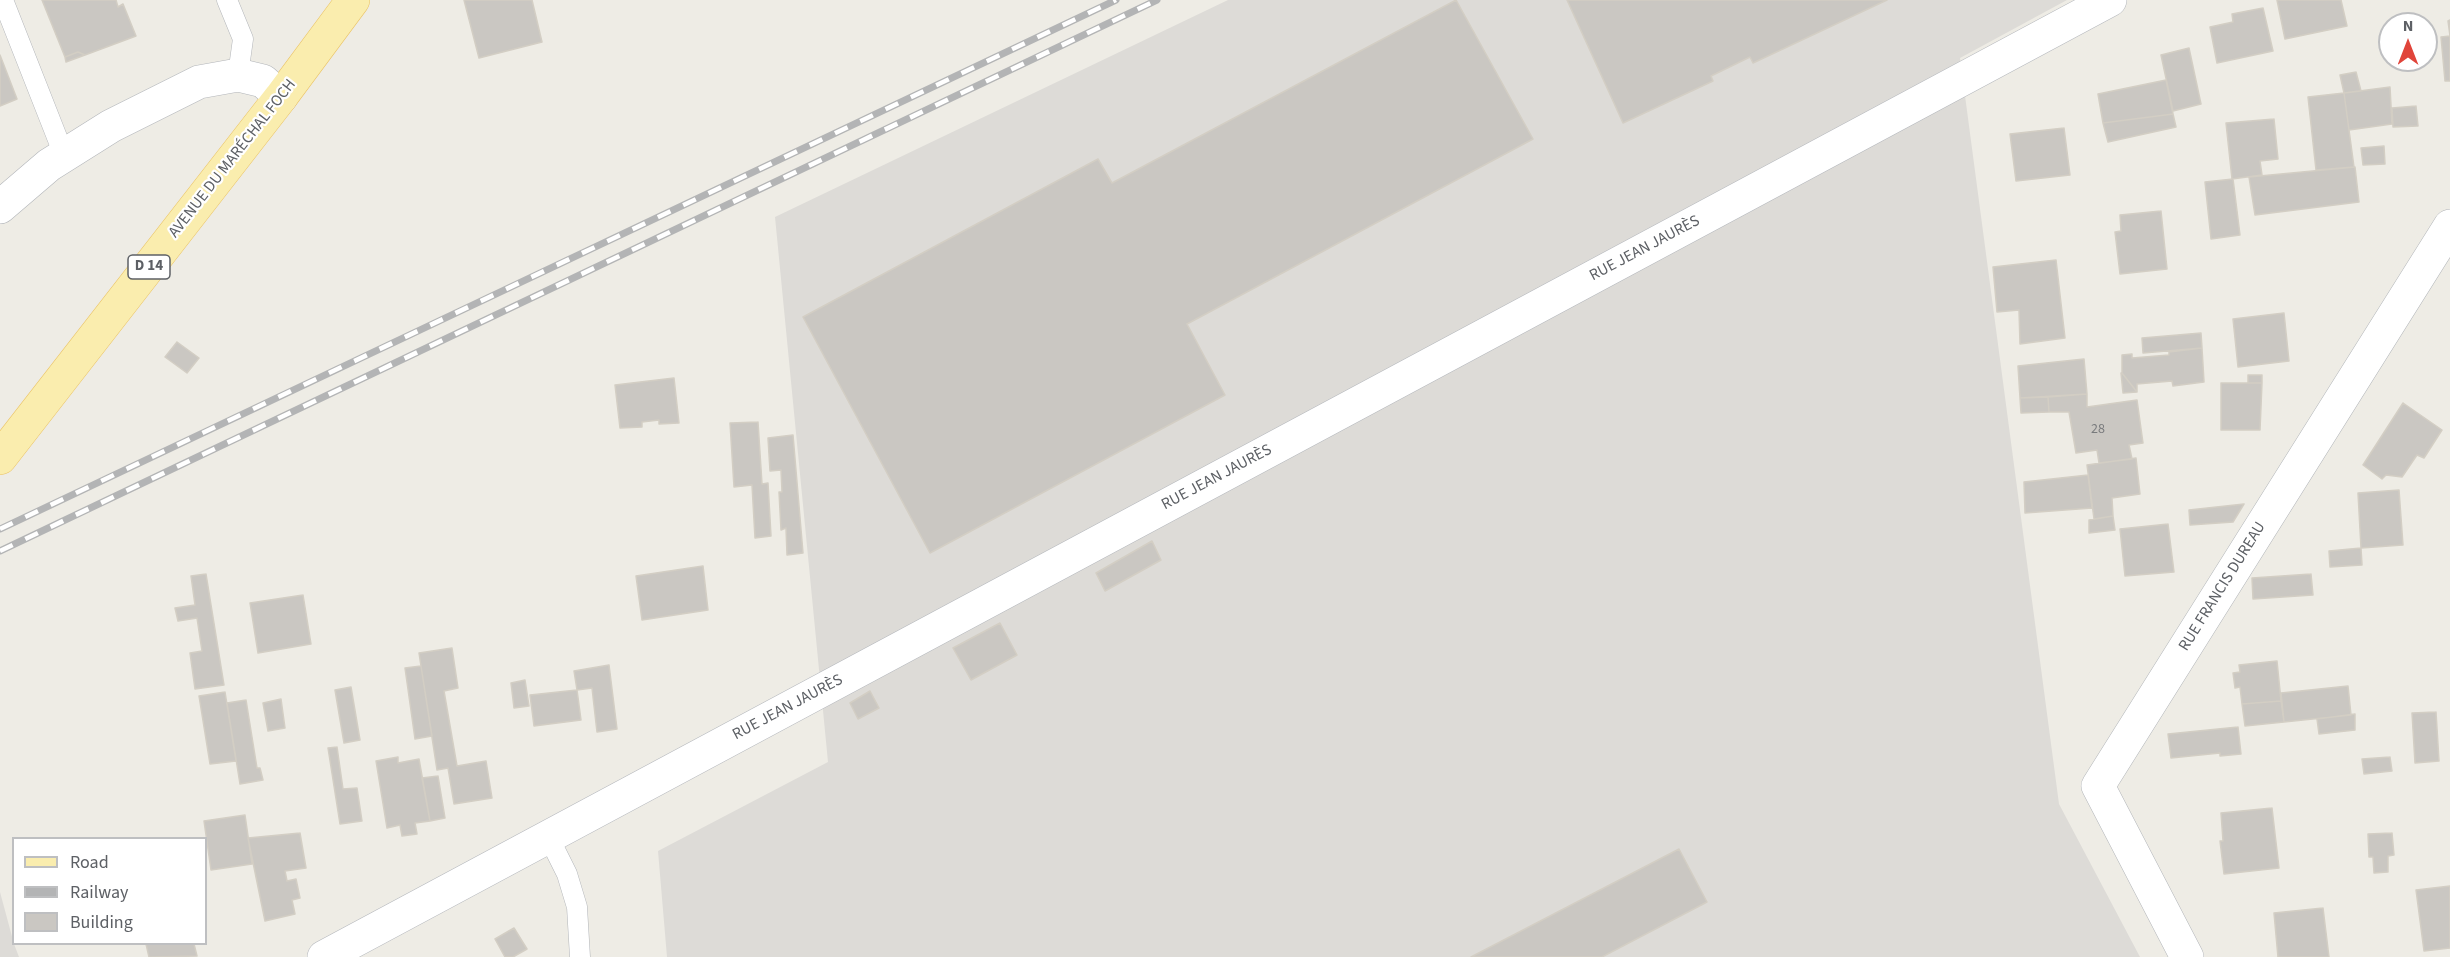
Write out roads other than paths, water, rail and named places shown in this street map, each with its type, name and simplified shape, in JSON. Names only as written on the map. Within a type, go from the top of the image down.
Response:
[{"type":"main road","name":"AVENUE DU MARÉCHAL FOCH","points":[[8,448],[281,97],[353,0]]},
{"type":"main road","name":"RUE JEAN JAURÈS","points":[[324,957],[2110,0]]},
{"type":"main road","points":[[0,207],[49,165],[111,126],[200,82],[238,75],[263,81],[281,97]]},
{"type":"main road","name":"RUE FRANCIS DUREAU","points":[[2187,957],[2098,786],[2450,226]]},
{"type":"lane","points":[[3,0],[64,156]]},
{"type":"lane","points":[[227,0],[243,39],[238,75]]},
{"type":"lane","points":[[549,836],[567,874],[577,907],[580,957]]},
{"type":"railway","points":[[0,529],[1116,0]]},
{"type":"railway","points":[[0,551],[1157,0]]}]
